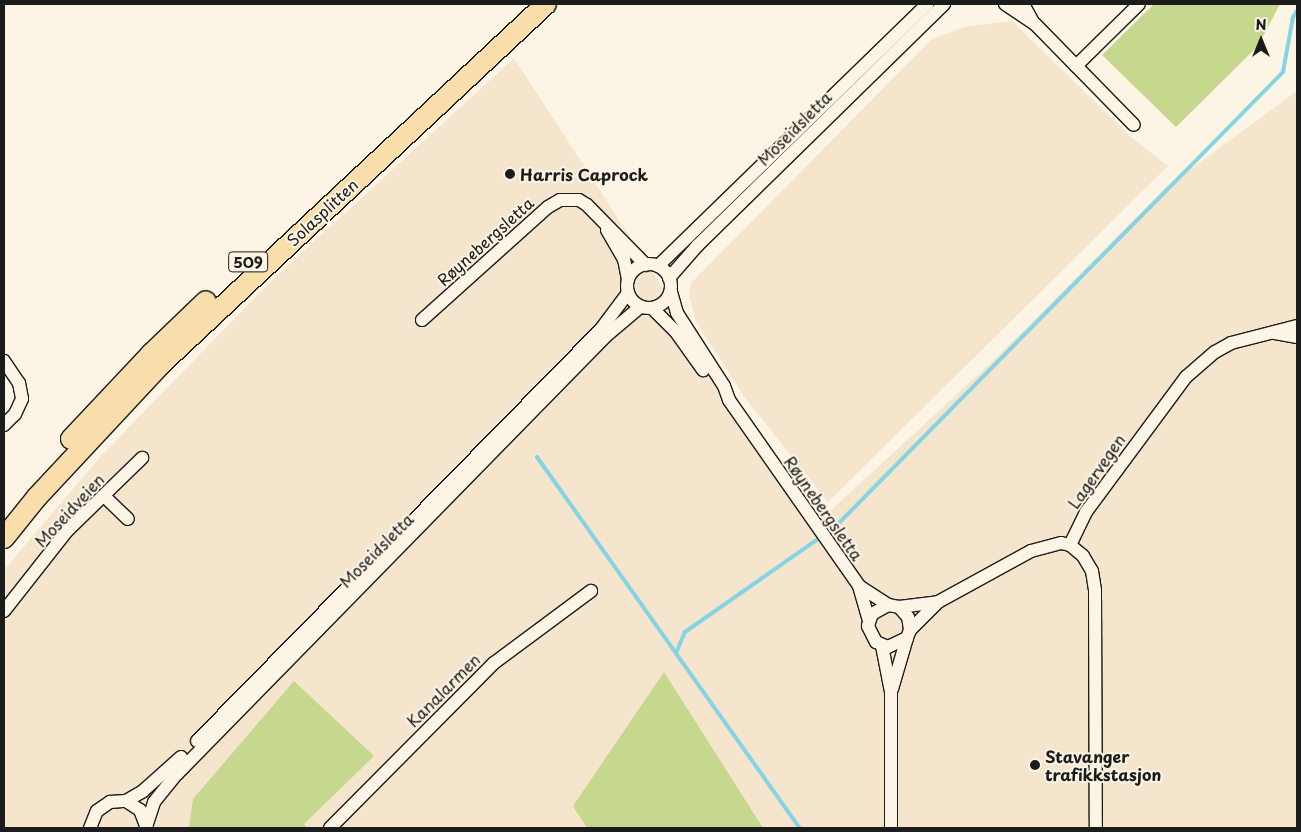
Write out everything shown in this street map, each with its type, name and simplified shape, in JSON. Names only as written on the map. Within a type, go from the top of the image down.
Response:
[{"type":"highway","name":"Solasplitten","points":[[4,516],[151,354],[529,4]]},
{"type":"highway","name":"Solasplitten","points":[[4,538],[50,483],[161,364],[546,4]]},
{"type":"street","name":"Moseidsletta","points":[[652,266],[926,4]]},
{"type":"street","name":"Moseidsletta","points":[[669,278],[704,239],[944,4]]},
{"type":"street","points":[[1006,4],[1035,24],[1134,125]]},
{"type":"street","points":[[1023,4],[1035,24]]},
{"type":"street","points":[[1076,66],[1139,4]]},
{"type":"street","name":"Røynebergsletta","points":[[422,320],[548,207],[560,200],[579,200],[601,217],[652,266]]},
{"type":"street","name":"Røynebergsletta","points":[[601,217],[624,259],[628,286]]},
{"type":"street","points":[[652,266],[669,278],[670,292],[663,304],[646,308],[628,286],[635,269],[652,266]]},
{"type":"street","name":"Moseidsletta","points":[[126,802],[171,768],[394,542],[601,329],[628,286]]},
{"type":"street","name":"Røynebergsletta","points":[[670,292],[677,313],[724,386],[729,400],[859,586],[869,620]]},
{"type":"street","name":"Moseidsletta","points":[[147,826],[154,802],[177,774],[608,335],[646,308]]},
{"type":"street","name":"Røynebergsletta","points":[[646,308],[676,332],[719,392],[729,400]]},
{"type":"street","name":"Lagervegen","points":[[1070,545],[1086,512],[1186,377],[1215,352],[1266,332],[1297,326]]},
{"type":"street","points":[[1266,332],[1297,337]]},
{"type":"street","points":[[4,361],[19,383],[22,400],[15,414],[4,425]]},
{"type":"street","name":"Moseidveien","points":[[4,611],[67,531],[142,458]]},
{"type":"street","points":[[104,496],[128,519]]},
{"type":"street","points":[[938,602],[876,609],[869,620],[871,638],[882,646],[896,646],[938,602],[1032,551],[1051,544],[1070,545],[1089,564],[1095,591],[1096,828]]},
{"type":"street","name":"Røynebergsletta","points":[[859,586],[893,606]]},
{"type":"street","name":"Kanalarmen","points":[[330,828],[494,663],[591,590]]},
{"type":"street","points":[[891,692],[909,634],[908,617],[893,606]]},
{"type":"street","points":[[882,646],[891,692],[892,828]]},
{"type":"street","points":[[90,828],[97,811],[110,802],[126,802],[140,810],[147,826]]},
{"type":"shaded area","points":[[1012,21],[1130,136],[1168,166],[828,502],[745,398],[696,322],[689,294],[691,283],[931,40],[964,27]]},
{"type":"shaded area","points":[[514,58],[816,524],[996,358],[1166,187],[1297,91],[1297,828],[4,828],[4,570],[101,456],[270,282]]},
{"type":"green space","points":[[1154,4],[1280,4],[1258,46],[1176,127],[1102,55]]},
{"type":"green space","points":[[664,672],[763,828],[587,828],[573,806]]},
{"type":"green space","points":[[294,681],[374,756],[304,824],[307,828],[189,828],[193,799]]},
{"type":"waterway","points":[[676,653],[685,632],[835,527],[1283,72],[1293,17],[1297,11]]},
{"type":"waterway","points":[[537,457],[800,828]]},
{"type":"place","name":"Harris Caprock","points":[[510,174]]},
{"type":"place","name":"Stavanger trafikkstasjon","points":[[1035,765]]}]
